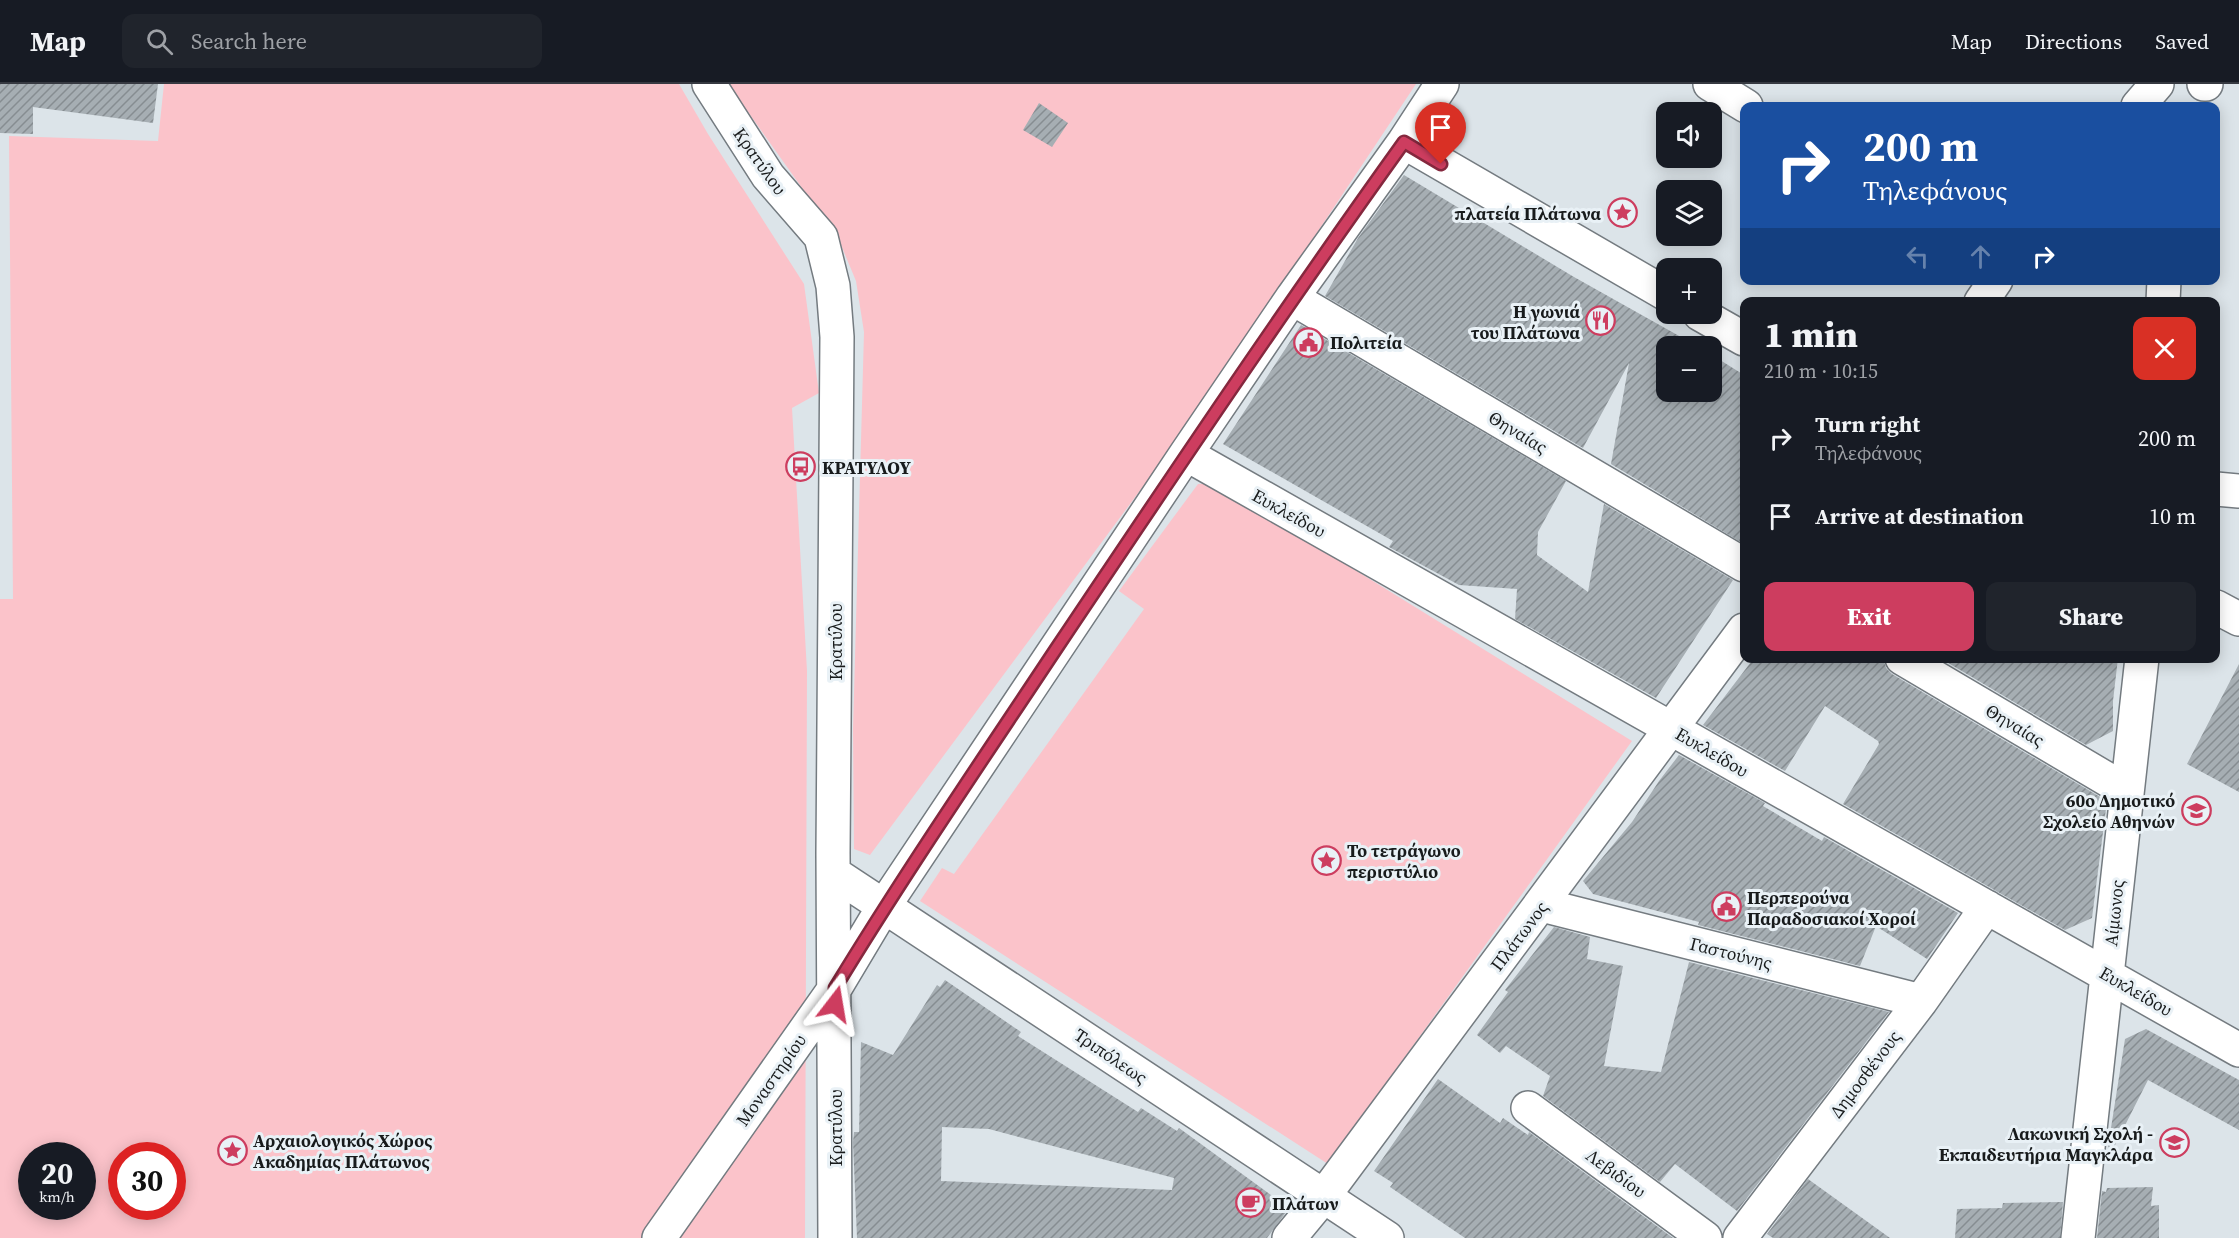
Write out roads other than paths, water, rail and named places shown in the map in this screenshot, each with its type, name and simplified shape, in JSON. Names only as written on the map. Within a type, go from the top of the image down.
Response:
[{"type":"street","name":"Κρατύλου","points":[[709,84],[768,176],[821,237],[833,286],[837,337],[833,853],[835,874],[835,1238]]},
{"type":"street","name":"Μοναστηρίου","points":[[659,1238],[835,988],[884,906],[1186,454],[1442,84]]},
{"type":"street","points":[[2142,102],[2159,84]]},
{"type":"street","points":[[2159,84],[2163,102]]},
{"type":"street","points":[[1404,142],[1656,288]]},
{"type":"street","name":"Θηναίας","points":[[1292,298],[1740,564]]},
{"type":"street","points":[[1718,324],[1740,337]]},
{"type":"street","name":"Ευκλείδου","points":[[1186,454],[2239,1050]]},
{"type":"street","points":[[2220,489],[2239,491]]},
{"type":"street","points":[[2220,609],[2239,619]]},
{"type":"street","name":"Πλάτωνος","points":[[1289,1238],[1323,1197],[1542,905],[1740,636]]},
{"type":"street","name":"Θηναίας","points":[[1910,663],[2127,791]]},
{"type":"street","name":"Αίμωνος","points":[[2078,1238],[2141,663]]},
{"type":"street","name":"Τριπόλεως","points":[[835,874],[1387,1238]]},
{"type":"street","name":"Γαστούνης","points":[[1542,905],[1921,1001]]},
{"type":"street","name":"Δημοσθένους","points":[[1740,1238],[1921,1001],[1987,907]]},
{"type":"street","name":"Λεβιδίου","points":[[1528,1108],[1705,1238]]},
{"type":"place","name":"πλατεία Πλάτωνα","points":[[1622,213]]},
{"type":"place","name":"Η γωνιά του Πλάτωνα","points":[[1601,321]]},
{"type":"place","name":"Πολιτεία","points":[[1309,342]]},
{"type":"place","name":"ΚΡΑΤΥΛΟΥ","points":[[801,467]]},
{"type":"place","name":"60ο Δημοτικό Σχολείο Αθηνών","points":[[2196,810]]},
{"type":"place","name":"Το τετράγωνο περιστύλιο","points":[[1326,860]]},
{"type":"place","name":"Περπερούνα Παραδοσιακοί Χοροί","points":[[1726,907]]},
{"type":"place","name":"Λακωνική Σχολή - Εκπαιδευτήρια Μαγκλάρα","points":[[2174,1143]]},
{"type":"place","name":"Αρχαιολογικός Χώρος Ακαδημίας Πλάτωνος","points":[[232,1150]]},
{"type":"place","name":"Πλάτων","points":[[1251,1203]]}]
